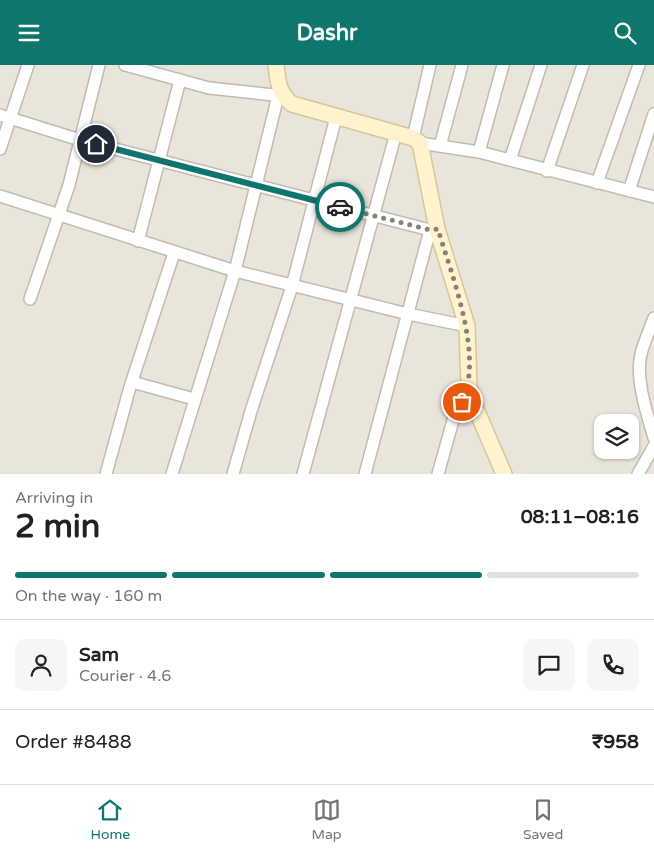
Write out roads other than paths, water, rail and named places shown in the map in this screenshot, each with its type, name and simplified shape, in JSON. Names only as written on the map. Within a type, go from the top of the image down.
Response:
[{"type":"main road","points":[[276,65],[280,96],[292,104],[417,140],[434,230],[466,326],[469,387],[473,402],[504,474]]},
{"type":"street","points":[[0,149],[5,117],[28,65]]},
{"type":"street","points":[[30,299],[69,185],[99,65]]},
{"type":"street","points":[[125,65],[209,88],[280,96],[235,271],[172,474]]},
{"type":"street","points":[[430,65],[417,140],[440,146],[479,152],[654,197]]},
{"type":"street","points":[[440,146],[462,65]]},
{"type":"street","points":[[479,152],[503,65]]},
{"type":"street","points":[[510,160],[541,65]]},
{"type":"street","points":[[547,171],[583,65]]},
{"type":"street","points":[[596,183],[640,65]]},
{"type":"street","points":[[138,241],[180,80]]},
{"type":"street","points":[[629,191],[654,114]]},
{"type":"street","points":[[5,117],[80,140],[434,230],[408,314],[366,474]]},
{"type":"street","points":[[233,474],[251,411],[292,286],[316,200],[336,117]]},
{"type":"street","points":[[303,474],[396,133]]},
{"type":"street","points":[[0,196],[235,271],[349,300],[466,326]]},
{"type":"street","points":[[106,474],[132,382],[174,253]]},
{"type":"street","points":[[654,317],[641,353],[640,364],[645,408],[654,437]]},
{"type":"street","points":[[132,382],[194,399]]},
{"type":"street","points":[[438,474],[454,417],[469,387]]},
{"type":"street","points":[[638,474],[654,446]]}]
